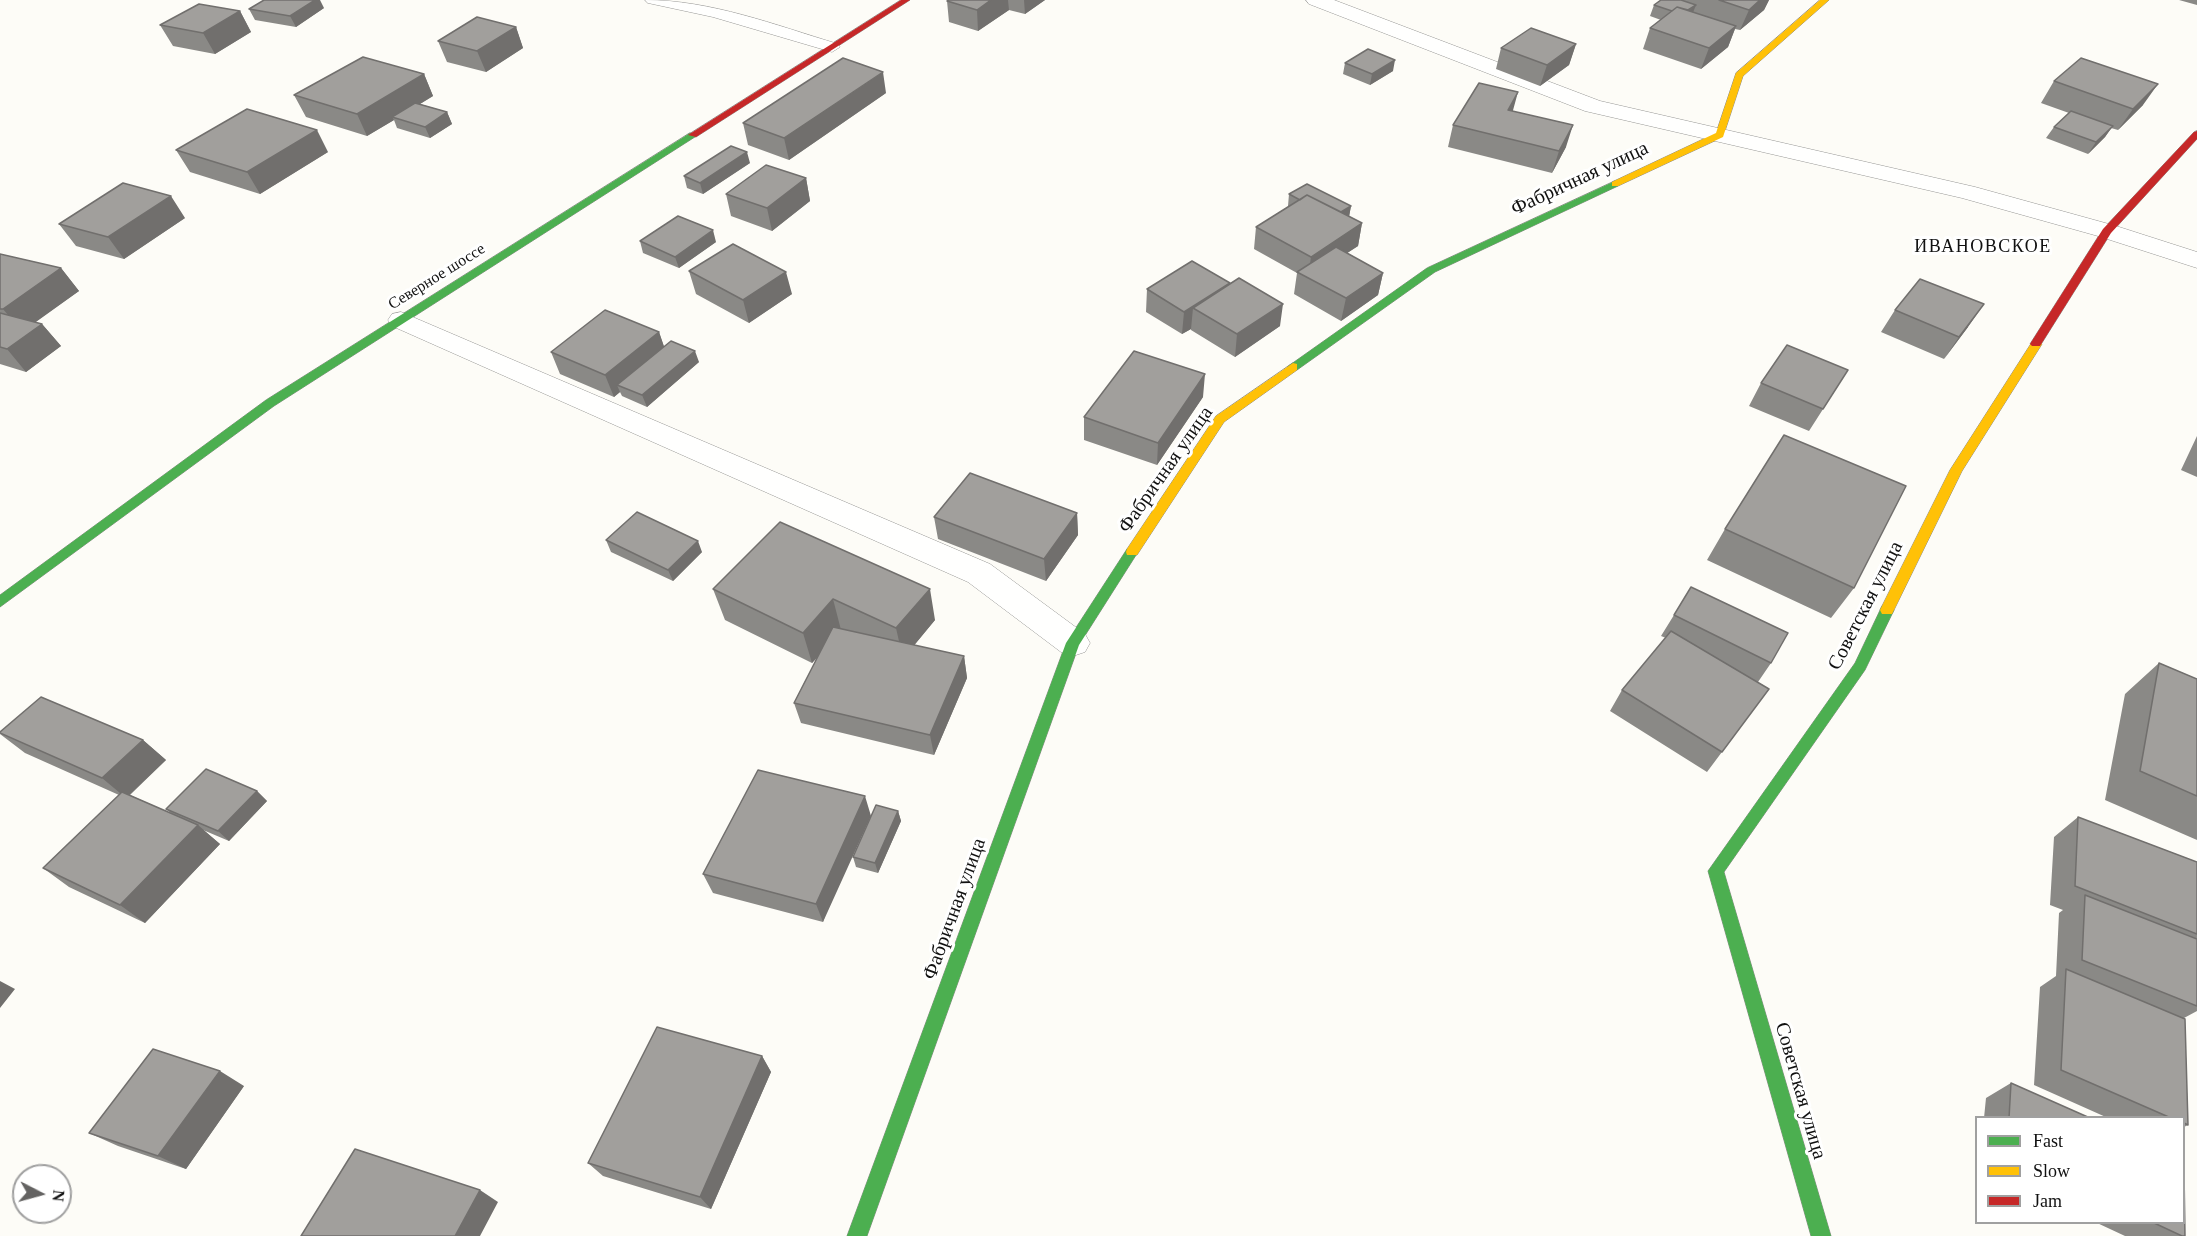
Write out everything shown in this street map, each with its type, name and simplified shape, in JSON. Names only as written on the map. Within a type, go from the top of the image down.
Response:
[{"type":"street","name":"Северное шоссе","points":[[0,602],[270,403],[906,0]]},
{"type":"street","points":[[1720,135],[1739,75],[1825,0]]},
{"type":"street","points":[[1323,1],[1593,106],[1967,192],[2107,231],[2197,260]]},
{"type":"street","name":"Советская улица","points":[[1821,1236],[1716,872],[1860,666],[1956,470],[2107,231],[2197,134]]},
{"type":"street","name":"Фабричная улица","points":[[857,1236],[1073,643],[1220,419],[1431,270],[1720,135]]},
{"type":"street","points":[[401,320],[979,573],[1073,643]]},
{"type":"lane","points":[[653,0],[716,13],[832,47]]},
{"type":"building","points":[[264,0],[315,0],[290,16],[249,9]]},
{"type":"building","points":[[991,0],[977,10],[947,1]]},
{"type":"building","points":[[1661,0],[1681,0],[1696,5],[1688,10],[1677,7],[1672,11],[1654,5]]},
{"type":"building","points":[[1719,0],[1760,0],[1749,10]]},
{"type":"building","points":[[199,4],[240,11],[203,33],[160,25]]},
{"type":"building","points":[[1677,7],[1736,26],[1709,48],[1650,28]]},
{"type":"building","points":[[477,17],[516,27],[477,51],[438,41]]},
{"type":"building","points":[[1531,28],[1576,44],[1547,65],[1501,48]]},
{"type":"building","points":[[1368,49],[1395,60],[1372,74],[1345,63]]},
{"type":"building","points":[[363,57],[424,74],[357,114],[294,95]]},
{"type":"building","points":[[843,58],[883,72],[784,138],[743,123]]},
{"type":"building","points":[[2081,58],[2158,84],[2133,109],[2054,81]]},
{"type":"building","points":[[1479,83],[1518,92],[1508,110],[1573,125],[1559,151],[1453,125]]},
{"type":"building","points":[[415,103],[447,112],[425,127],[392,117]]},
{"type":"building","points":[[247,109],[317,130],[247,172],[176,150]]},
{"type":"building","points":[[2071,111],[2113,126],[2096,142],[2054,127]]},
{"type":"building","points":[[731,146],[747,152],[700,183],[684,176]]},
{"type":"building","points":[[766,165],[806,178],[767,208],[726,194]]},
{"type":"building","points":[[123,183],[171,196],[108,237],[59,224]]},
{"type":"building","points":[[1307,184],[1351,206],[1341,212],[1307,195],[1300,200],[1289,194]]},
{"type":"building","points":[[1307,195],[1362,223],[1311,257],[1256,227]]},
{"type":"building","points":[[678,216],[713,230],[675,257],[640,241]]},
{"type":"building","points":[[733,244],[786,272],[743,300],[689,271]]},
{"type":"building","points":[[1336,247],[1383,273],[1346,298],[1297,272]]},
{"type":"building","points":[[0,254],[61,268],[0,309]]},
{"type":"building","points":[[1192,261],[1230,283],[1184,312],[1147,289]]},
{"type":"building","points":[[1239,278],[1283,304],[1237,334],[1193,308]]},
{"type":"building","points":[[1920,279],[1984,304],[1959,337],[1895,310]]},
{"type":"building","points":[[605,310],[659,332],[605,375],[551,352]]},
{"type":"building","points":[[0,313],[42,324],[7,349],[0,347]]},
{"type":"building","points":[[671,341],[695,351],[642,395],[617,385]]},
{"type":"building","points":[[1787,345],[1848,370],[1823,409],[1761,383]]},
{"type":"building","points":[[1134,351],[1205,374],[1158,443],[1084,417]]},
{"type":"building","points":[[1784,435],[1906,486],[1854,588],[1725,529]]},
{"type":"building","points":[[970,473],[1077,513],[1044,559],[934,517]]},
{"type":"building","points":[[637,512],[698,541],[668,570],[606,540]]},
{"type":"building","points":[[780,522],[930,589],[896,628],[833,599],[803,633],[713,589]]},
{"type":"building","points":[[1691,587],[1788,633],[1771,663],[1674,615]]},
{"type":"building","points":[[833,627],[964,656],[930,735],[794,703]]},
{"type":"building","points":[[1671,631],[1769,689],[1722,752],[1622,690]]},
{"type":"building","points":[[2159,663],[2197,679],[2197,796],[2140,771]]},
{"type":"building","points":[[41,697],[143,740],[102,778],[0,733]]},
{"type":"building","points":[[206,769],[257,791],[218,831],[166,809]]},
{"type":"building","points":[[758,770],[865,796],[816,904],[703,874]]},
{"type":"building","points":[[122,792],[198,825],[120,905],[43,868]]},
{"type":"building","points":[[876,805],[898,811],[875,863],[853,857]]},
{"type":"building","points":[[2078,817],[2197,862],[2197,934],[2075,886]]},
{"type":"building","points":[[2085,895],[2197,939],[2197,1006],[2082,960]]},
{"type":"building","points":[[2066,969],[2185,1019],[2188,1125],[2185,1124],[2185,1116],[2166,1116],[2061,1070]]},
{"type":"building","points":[[657,1027],[762,1056],[700,1197],[588,1163]]},
{"type":"building","points":[[153,1049],[220,1071],[158,1156],[89,1133]]},
{"type":"building","points":[[2011,1083],[2085,1116],[2009,1116]]},
{"type":"building","points":[[355,1149],[480,1190],[455,1236],[301,1236]]},
{"type":"building","points":[[2156,1224],[2185,1224],[2185,1236]]},
{"type":"traffic: fast","points":[[0,602],[270,403],[693,135]]},
{"type":"traffic: fast","points":[[1293,367],[1431,270],[1615,184]]},
{"type":"traffic: fast","points":[[857,1236],[1073,643],[1132,552]]},
{"type":"traffic: fast","points":[[1821,1236],[1716,871],[1860,666],[1887,610]]},
{"type":"traffic: slow","points":[[1615,184],[1720,135],[1739,75],[1825,0]]},
{"type":"traffic: slow","points":[[1887,610],[1956,470],[2036,344]]},
{"type":"traffic: slow","points":[[1132,552],[1220,419],[1293,367]]},
{"type":"traffic: jam","points":[[693,135],[906,0]]},
{"type":"traffic: jam","points":[[2036,344],[2107,231],[2197,134]]},
{"type":"district","name":"ИВАНОВСКОЕ","points":[[1983,247]]}]
